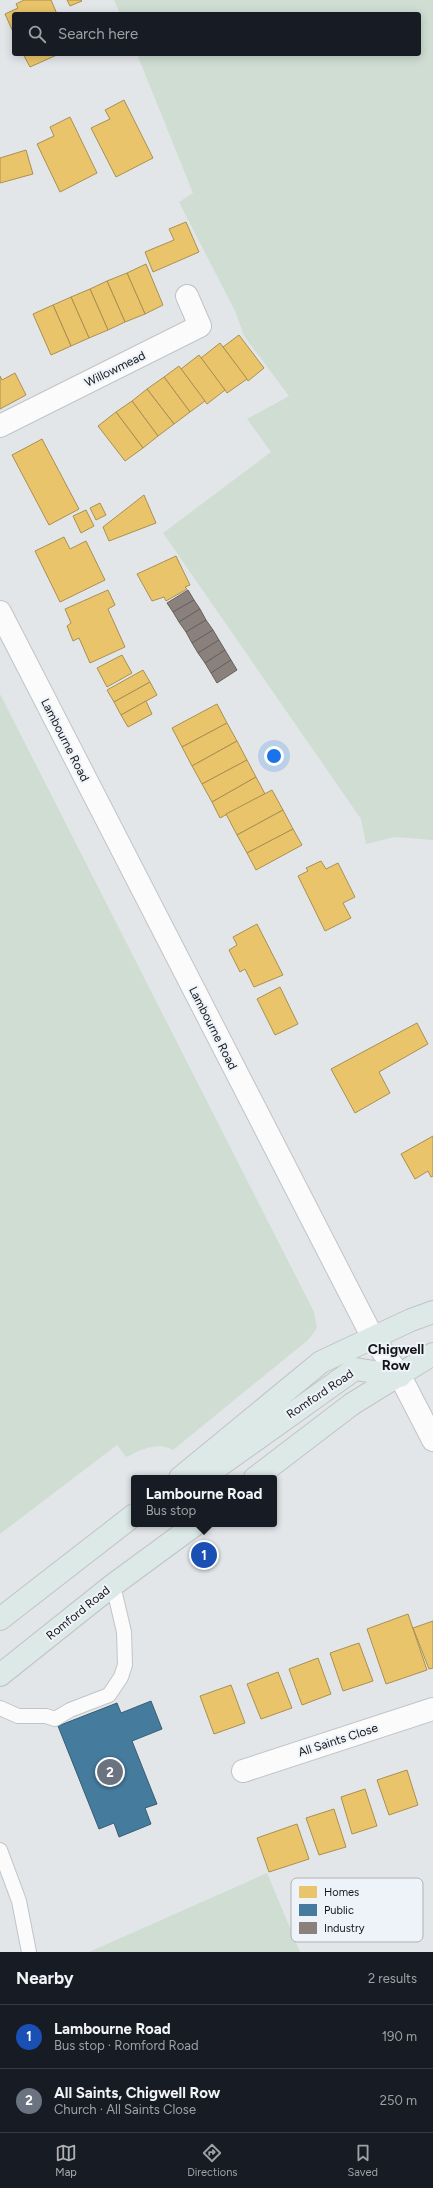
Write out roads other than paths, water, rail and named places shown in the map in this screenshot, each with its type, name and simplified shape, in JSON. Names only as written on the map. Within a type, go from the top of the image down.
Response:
[{"type":"main road","name":"Willowmead","points":[[0,426],[200,326],[187,296]]},
{"type":"main road","name":"Lambourne Road","points":[[0,612],[373,1338],[400,1376],[433,1440]]},
{"type":"main road","name":"Romford Road","points":[[184,1475],[321,1362],[433,1312]]},
{"type":"main road","points":[[259,1475],[352,1404],[400,1376],[433,1354]]},
{"type":"main road","name":"Romford Road","points":[[206,1475],[355,1369],[400,1376]]},
{"type":"main road","points":[[0,1619],[131,1517]]},
{"type":"main road","name":"Romford Road","points":[[0,1675],[113,1585],[192,1527]]},
{"type":"main road","name":"All Saints Close","points":[[244,1771],[433,1709]]},
{"type":"lane","points":[[0,1708],[18,1716],[46,1716],[56,1719],[70,1710],[109,1695],[121,1677],[125,1657],[124,1632],[113,1585]]},
{"type":"lane","points":[[0,1850],[19,1901],[29,1952]]},
{"type":"place","name":"Lambourne Road","points":[[204,1555]]},
{"type":"place","name":"All Saints, Chigwell Row","points":[[110,1772]]},
{"type":"district","name":"Chigwell Row","points":[[396,1358]]}]
